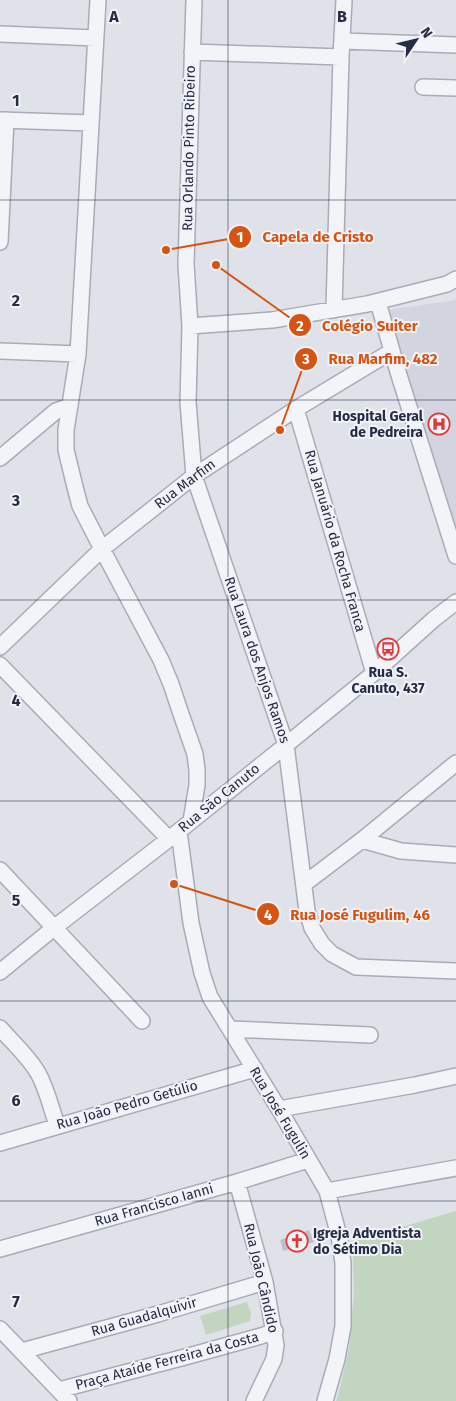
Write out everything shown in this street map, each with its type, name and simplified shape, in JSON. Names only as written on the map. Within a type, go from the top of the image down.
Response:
[{"type":"street","name":"Rua José Fugulin","points":[[98,0],[78,354],[66,430],[66,450],[80,506],[161,660],[195,754],[198,785],[179,830],[190,918],[202,973],[210,997],[327,1191],[340,1236],[343,1263],[343,1326],[337,1359],[324,1401]]},
{"type":"street","name":"Rua Orlando Pinto Ribeiro","points":[[190,326],[186,264],[194,0]]},
{"type":"street","points":[[334,309],[344,0]]},
{"type":"street","points":[[0,34],[96,38]]},
{"type":"street","points":[[343,41],[456,45]]},
{"type":"street","points":[[192,52],[341,57]]},
{"type":"street","points":[[423,87],[456,88]]},
{"type":"street","points":[[0,242],[3,120],[91,124]]},
{"type":"street","points":[[190,326],[272,320],[378,302],[452,282]]},
{"type":"street","points":[[378,302],[456,556]]},
{"type":"street","name":"Rua Laura dos Anjos Ramos","points":[[190,326],[188,402],[194,476],[286,745],[307,911],[312,928],[322,944],[332,954],[356,966],[456,971]]},
{"type":"street","points":[[0,351],[78,354]]},
{"type":"street","name":"Rua Marfim","points":[[0,647],[102,549],[194,476],[296,409],[392,351]]},
{"type":"street","points":[[0,458],[56,411],[70,406]]},
{"type":"street","name":"Rua Januário da Rocha Franca","points":[[296,409],[374,673]]},
{"type":"street","name":"Rua São Canuto","points":[[0,972],[286,745],[374,673],[434,619],[456,602]]},
{"type":"street","name":"Rua São Canuto","points":[[434,619],[456,608]]},
{"type":"street","points":[[0,665],[179,830]]},
{"type":"street","points":[[304,884],[362,840],[456,763]]},
{"type":"street","points":[[362,840],[401,851],[456,855]]},
{"type":"street","points":[[0,870],[142,1021]]},
{"type":"street","points":[[0,1028],[27,1057],[43,1082],[57,1125]]},
{"type":"street","points":[[230,1029],[370,1035]]},
{"type":"street","name":"Rua João Pedro Getúlio","points":[[0,1142],[255,1069]]},
{"type":"street","points":[[279,1109],[456,1076]]},
{"type":"street","name":"Rua Francisco Ianni","points":[[0,1249],[308,1160]]},
{"type":"street","points":[[327,1191],[456,1168]]},
{"type":"street","name":"Rua João Cândido","points":[[237,1182],[265,1282],[275,1331],[274,1359],[254,1401]]},
{"type":"street","name":"Rua Guadalquivir","points":[[22,1352],[265,1282]]},
{"type":"street","points":[[0,1329],[64,1395]]},
{"type":"street","name":"Praça Ataíde Ferreira da Costa","points":[[64,1395],[275,1331]]},
{"type":"shaded area","name":"Hospital Geral de Pedreira","points":[[456,300],[456,537],[388,310]]},
{"type":"green space","points":[[456,1211],[456,1401],[336,1401],[349,1348],[354,1293],[353,1258],[358,1240]]},
{"type":"green space","points":[[247,1302],[251,1313],[250,1321],[206,1335],[200,1316]]},
{"type":"building","name":"Igreja Adventista do Sétimo Dia","points":[[309,1230],[314,1242],[283,1251],[280,1240]]},
{"type":"place","name":"Capela de Cristo","points":[[166,250]]},
{"type":"place","name":"Colégio Suiter","points":[[216,265]]},
{"type":"place","name":"Hospital Geral de Pedreira","points":[[439,424]]},
{"type":"place","name":"Rua Marfim, 482","points":[[280,430]]},
{"type":"place","name":"Rua S. Canuto, 437","points":[[388,649]]},
{"type":"place","name":"Rua José Fugulim, 46","points":[[174,884]]},
{"type":"place","name":"Igreja Adventista do Sétimo Dia","points":[[297,1241]]}]
